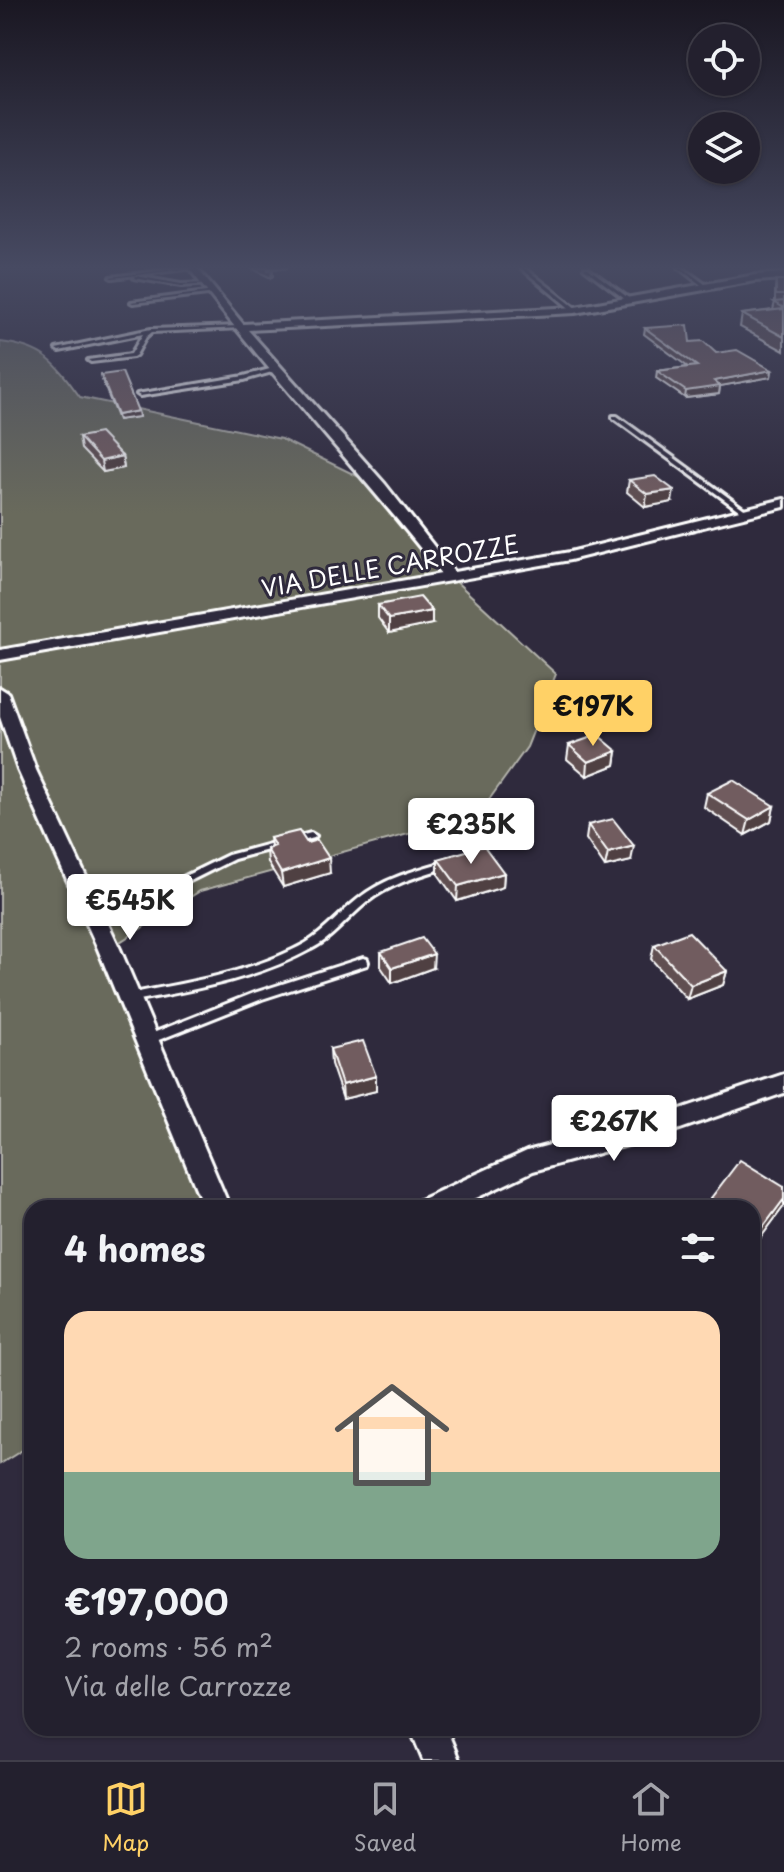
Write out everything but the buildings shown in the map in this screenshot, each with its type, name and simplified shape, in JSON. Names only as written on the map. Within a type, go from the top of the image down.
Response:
[{"type":"street","points":[[260,350],[380,487],[451,577]]},
{"type":"street","name":"VIA DELLE CARROZZE","points":[[0,655],[584,553],[784,503]]},
{"type":"street","points":[[0,693],[27,770],[93,915],[214,1200]]},
{"type":"street","points":[[446,1200],[527,1162],[660,1126],[784,1083]]},
{"type":"street","points":[[431,1736],[441,1760]]},
{"type":"lane","points":[[91,360],[133,355],[136,350]]},
{"type":"lane","points":[[140,394],[244,378],[277,369]]},
{"type":"lane","points":[[615,417],[745,512]]},
{"type":"lane","points":[[93,915],[150,897],[231,857],[311,836]]},
{"type":"lane","points":[[129,998],[231,976],[283,958],[329,933],[380,888],[455,861]]},
{"type":"lane","points":[[147,1041],[258,996],[363,962]]},
{"type":"green space","points":[[0,350],[33,350],[47,358],[63,374],[80,397],[281,439],[380,487],[451,577],[556,674],[527,747],[478,815],[200,891],[109,949],[214,1200],[24,1200],[24,1449],[0,1464]]}]
